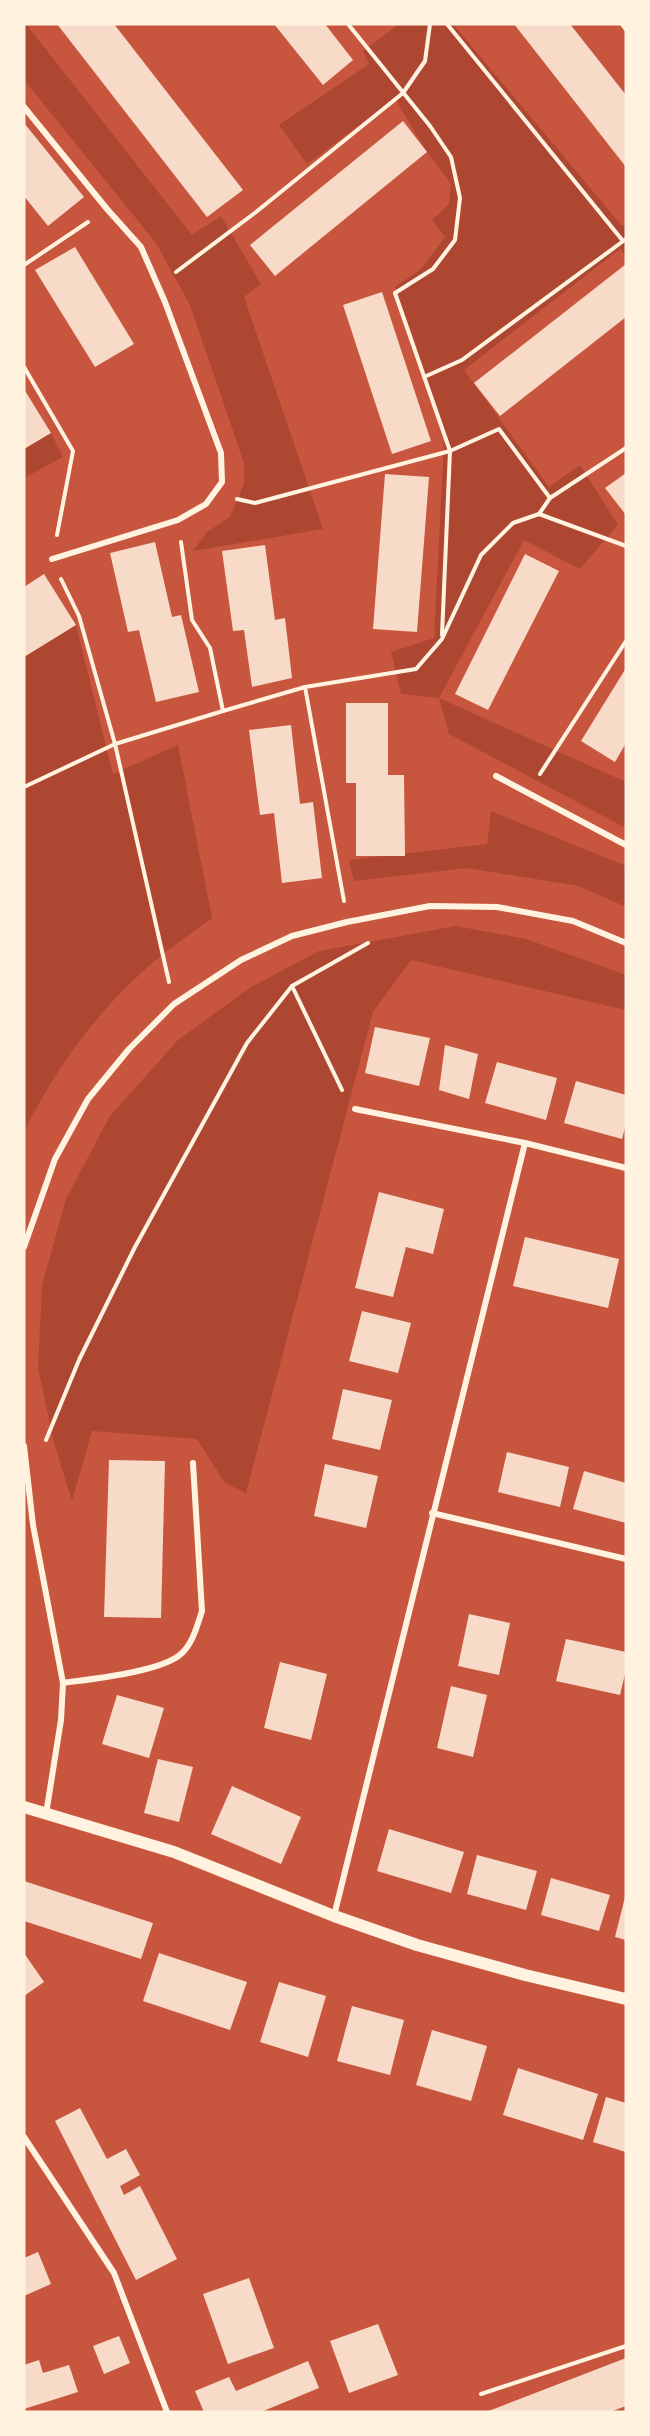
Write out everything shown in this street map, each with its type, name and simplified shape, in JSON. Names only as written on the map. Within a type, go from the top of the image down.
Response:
[{"type":"main road","points":[[24,1807],[174,1852],[334,1916],[417,1945],[525,1975],[626,1999]]},
{"type":"street","points":[[623,24],[626,28]]},
{"type":"street","points":[[24,107],[141,247],[221,453],[222,482],[206,504],[178,520],[52,559]]},
{"type":"street","points":[[496,776],[626,845]]},
{"type":"street","points":[[24,1247],[55,1159],[88,1099],[129,1049],[174,1004],[241,960],[292,936],[347,922],[430,906],[497,907],[573,921],[626,943]]},
{"type":"street","points":[[355,1109],[525,1143],[626,1168]]},
{"type":"street","points":[[334,1916],[525,1143]]},
{"type":"street","points":[[24,1446],[33,1525],[63,1683],[61,1720],[46,1814]]},
{"type":"street","points":[[63,1683],[132,1673],[162,1663],[181,1654],[195,1634],[202,1611],[193,1463]]},
{"type":"street","points":[[432,1514],[626,1559]]},
{"type":"street","points":[[24,2137],[114,2273],[167,2412]]},
{"type":"path","points":[[348,24],[451,157],[460,198],[454,240],[433,269],[395,293],[450,451],[451,475],[442,603],[442,639]]},
{"type":"path","points":[[158,286],[256,212],[403,93],[425,61],[430,24]]},
{"type":"path","points":[[424,377],[462,360],[625,240],[447,24]]},
{"type":"path","points":[[24,265],[107,209]]},
{"type":"path","points":[[24,368],[73,451],[52,559],[79,616],[115,744],[174,1004]]},
{"type":"path","points":[[213,495],[255,503],[450,451],[499,429],[550,498]]},
{"type":"path","points":[[24,787],[115,744],[223,711],[305,687],[416,669],[442,639],[481,555],[513,524],[539,514],[550,498],[626,448]]},
{"type":"path","points":[[539,514],[626,546]]},
{"type":"path","points":[[178,520],[192,620],[210,648],[223,711]]},
{"type":"path","points":[[527,793],[626,641]]},
{"type":"path","points":[[305,687],[347,922]]},
{"type":"path","points":[[28,1479],[79,1360],[135,1248],[247,1043],[292,986],[374,940]]},
{"type":"path","points":[[292,986],[338,1084],[355,1109]]},
{"type":"path","points":[[481,2394],[626,2346]]},
{"type":"shaded area","points":[[24,24],[192,235],[221,216],[261,284],[244,297],[323,529],[193,551],[207,532],[230,517],[244,484],[244,463],[190,305],[156,243],[24,80]]},
{"type":"shaded area","points":[[399,24],[453,24],[622,226],[626,224],[626,256],[620,249],[464,370],[549,487],[580,465],[618,525],[580,569],[524,540],[439,698],[401,694],[391,652],[434,638],[444,442],[395,287],[421,269],[445,237],[432,220],[449,204],[451,184],[427,152],[395,99],[307,164],[279,125],[369,64],[363,51]]},
{"type":"shaded area","points":[[51,433],[63,457],[24,478],[24,449]]},
{"type":"shaded area","points":[[76,625],[113,774],[178,745],[212,918],[148,966],[106,1009],[61,1068],[24,1132],[24,657]]},
{"type":"shaded area","points":[[439,698],[626,782],[626,828],[449,734]]},
{"type":"shaded area","points":[[491,811],[626,866],[626,907],[579,886],[467,868],[354,881],[349,860],[487,844]]},
{"type":"shaded area","points":[[456,926],[526,939],[626,975],[626,1010],[411,960],[373,1012],[246,1493],[225,1483],[197,1439],[92,1431],[72,1501],[54,1443],[38,1368],[42,1285],[66,1199],[110,1116],[178,1040],[251,987],[319,951]]},
{"type":"building","points":[[57,24],[114,24],[243,190],[207,217]]},
{"type":"building","points":[[274,24],[325,24],[353,60],[323,85]]},
{"type":"building","points":[[514,24],[570,24],[626,95],[626,167]]},
{"type":"building","points":[[403,121],[427,152],[275,276],[250,245]]},
{"type":"building","points":[[24,123],[84,197],[48,226],[24,196]]},
{"type":"building","points":[[75,247],[134,344],[95,367],[35,270]]},
{"type":"building","points":[[626,264],[626,317],[500,416],[474,383]]},
{"type":"building","points":[[382,292],[431,441],[392,454],[343,305]]},
{"type":"building","points":[[24,389],[51,433],[24,449]]},
{"type":"building","points":[[626,473],[626,515],[605,488]]},
{"type":"building","points":[[385,474],[429,477],[417,632],[373,629]]},
{"type":"building","points":[[155,542],[172,617],[181,615],[199,692],[156,702],[139,630],[128,632],[110,553]]},
{"type":"building","points":[[265,545],[275,620],[285,618],[292,678],[252,687],[244,630],[233,631],[222,551]]},
{"type":"building","points":[[525,554],[559,571],[488,710],[455,694]]},
{"type":"building","points":[[44,574],[76,625],[24,657],[24,587]]},
{"type":"building","points":[[626,668],[626,743],[615,762],[581,741]]},
{"type":"building","points":[[346,703],[388,703],[388,775],[404,775],[405,856],[356,856],[356,783],[346,783]]},
{"type":"building","points":[[291,725],[300,804],[313,802],[322,878],[282,883],[274,813],[260,815],[249,730]]},
{"type":"building","points":[[375,1027],[430,1038],[419,1086],[365,1073]]},
{"type":"building","points":[[445,1045],[478,1054],[469,1099],[439,1090]]},
{"type":"building","points":[[497,1062],[557,1078],[546,1120],[485,1103]]},
{"type":"building","points":[[576,1081],[626,1095],[626,1124],[622,1139],[564,1123]]},
{"type":"building","points":[[379,1192],[444,1209],[433,1254],[406,1247],[393,1297],[355,1288]]},
{"type":"building","points":[[525,1237],[619,1259],[608,1308],[513,1286]]},
{"type":"building","points":[[362,1311],[411,1323],[398,1373],[349,1361]]},
{"type":"building","points":[[343,1389],[392,1400],[380,1450],[332,1439]]},
{"type":"building","points":[[507,1452],[569,1467],[560,1507],[498,1492]]},
{"type":"building","points":[[109,1460],[165,1461],[161,1618],[104,1617]]},
{"type":"building","points":[[325,1464],[378,1476],[366,1528],[314,1516]]},
{"type":"building","points":[[584,1471],[626,1483],[626,1523],[573,1509]]},
{"type":"building","points":[[469,1614],[510,1623],[499,1675],[458,1666]]},
{"type":"building","points":[[566,1639],[626,1652],[626,1670],[620,1695],[556,1681]]},
{"type":"building","points":[[280,1662],[327,1674],[311,1740],[264,1728]]},
{"type":"building","points":[[451,1686],[487,1695],[473,1757],[437,1748]]},
{"type":"building","points":[[117,1695],[164,1708],[149,1758],[102,1744]]},
{"type":"building","points":[[158,1759],[193,1767],[179,1822],[144,1813]]},
{"type":"building","points":[[232,1786],[301,1817],[281,1864],[211,1834]]},
{"type":"building","points":[[389,1829],[464,1852],[451,1893],[377,1871]]},
{"type":"building","points":[[477,1855],[537,1871],[526,1910],[467,1894]]},
{"type":"building","points":[[551,1878],[610,1895],[599,1931],[541,1915]]},
{"type":"building","points":[[24,1881],[153,1923],[141,1959],[24,1921]]},
{"type":"building","points":[[626,1898],[626,1940],[615,1937]]},
{"type":"building","points":[[24,1953],[44,1982],[24,1996]]},
{"type":"building","points":[[159,1953],[247,1982],[230,2030],[143,2001]]},
{"type":"building","points":[[279,1982],[326,1996],[308,2057],[260,2042]]},
{"type":"building","points":[[352,2006],[404,2020],[390,2075],[337,2061]]},
{"type":"building","points":[[432,2030],[487,2046],[471,2101],[416,2085]]},
{"type":"building","points":[[518,2068],[598,2094],[583,2140],[503,2115]]},
{"type":"building","points":[[606,2097],[626,2103],[626,2152],[593,2142]]},
{"type":"building","points":[[80,2108],[107,2159],[126,2149],[140,2175],[120,2186],[124,2195],[140,2186],[177,2259],[136,2280],[55,2121]]},
{"type":"building","points":[[38,2252],[51,2284],[24,2296],[24,2258]]},
{"type":"building","points":[[249,2278],[274,2348],[228,2364],[203,2294]]},
{"type":"building","points":[[378,2324],[398,2375],[349,2393],[330,2341]]},
{"type":"building","points":[[119,2336],[130,2363],[104,2374],[93,2346]]},
{"type":"building","points":[[626,2358],[626,2406],[610,2412],[486,2412]]},
{"type":"building","points":[[39,2360],[43,2373],[69,2365],[78,2392],[24,2409],[24,2365]]},
{"type":"building","points":[[308,2361],[319,2388],[261,2412],[204,2412],[195,2391],[229,2377],[236,2391]]}]
